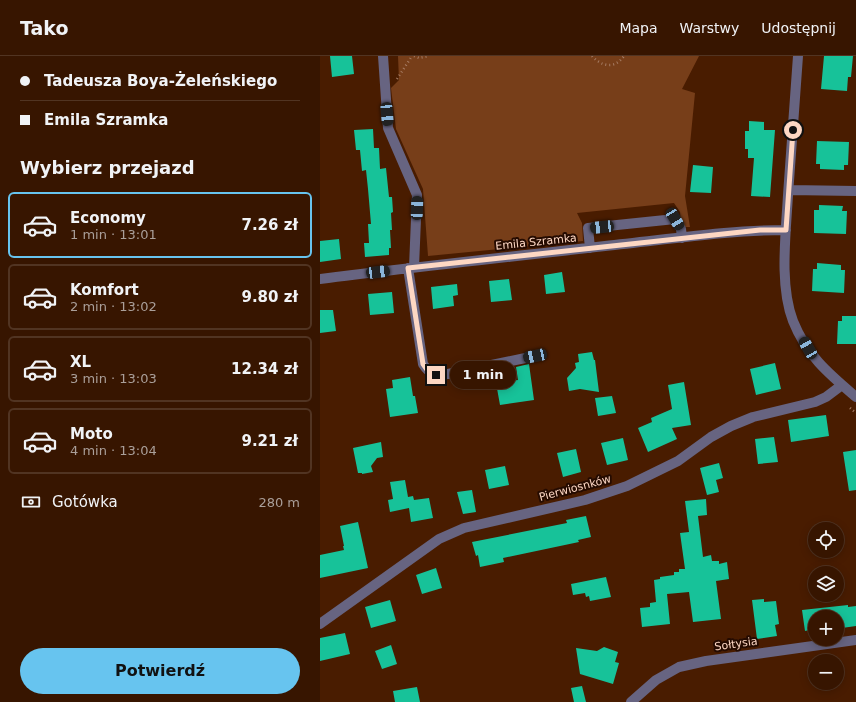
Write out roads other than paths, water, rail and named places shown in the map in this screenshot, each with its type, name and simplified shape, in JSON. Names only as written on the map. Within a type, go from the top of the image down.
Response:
[{"type":"street","points":[[383,56],[388,128],[417,195],[411,268],[423,364],[428,371],[436,375],[448,374],[535,356]]},
{"type":"street","points":[[798,56],[786,230],[786,293],[793,321],[805,344],[819,364],[856,397]]},
{"type":"street","points":[[789,190],[856,191]]},
{"type":"street","points":[[590,248],[588,228],[596,227],[675,219],[682,229],[682,238]]},
{"type":"street","name":"Emila Szramka","points":[[320,279],[682,238],[760,230],[786,230]]},
{"type":"street","name":"Pierwiosnków","points":[[320,624],[439,539],[464,528],[585,500],[627,486],[678,461],[711,436],[730,426],[753,417],[815,402],[826,397],[842,384]]},
{"type":"street","name":"Sołtysia","points":[[631,702],[656,680],[679,667],[706,660],[856,640]]}]
